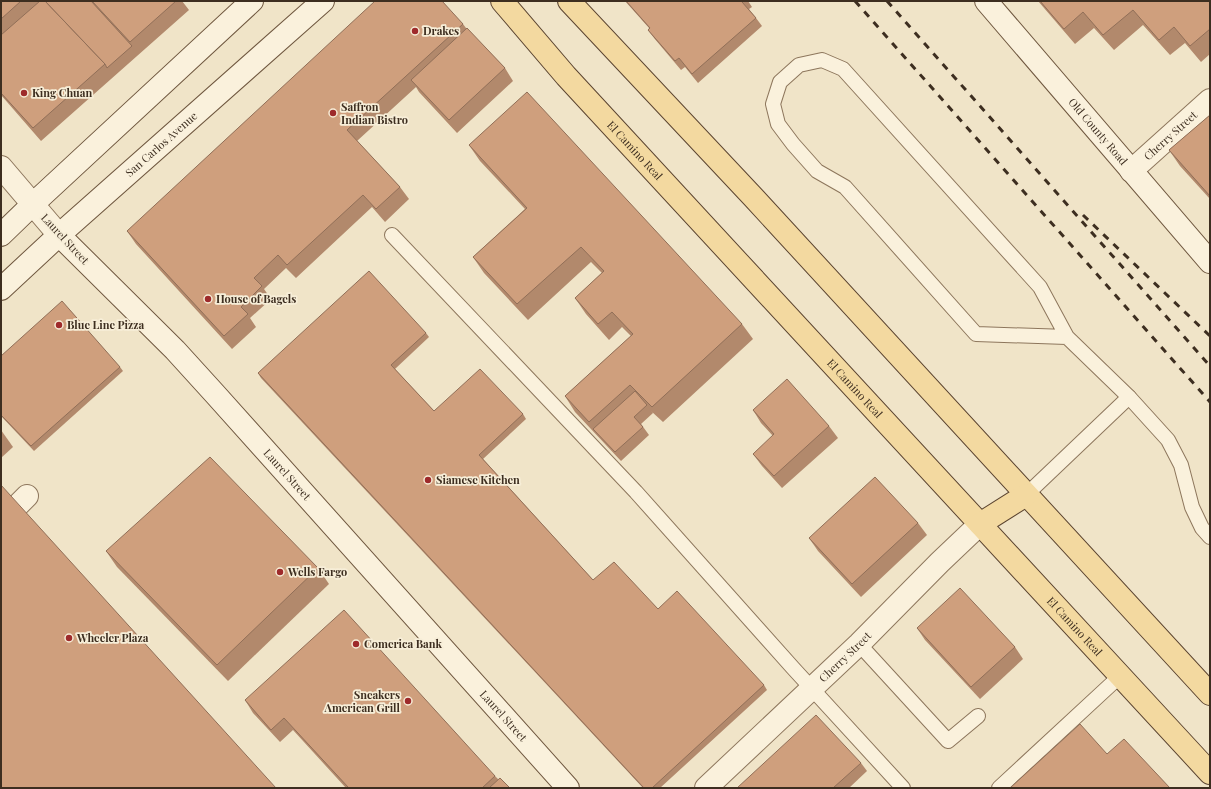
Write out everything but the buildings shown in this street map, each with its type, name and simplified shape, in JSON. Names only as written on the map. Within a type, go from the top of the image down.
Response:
[{"type":"main road","name":"El Camino Real","points":[[502,1],[566,76],[1210,773]]},
{"type":"main road","points":[[569,1],[754,198],[1210,694]]},
{"type":"main road","points":[[980,524],[1026,494]]},
{"type":"street","points":[[1,235],[252,1]]},
{"type":"street","name":"San Carlos Avenue","points":[[1,289],[59,235],[323,1]]},
{"type":"street","name":"Old County Road","points":[[986,1],[1210,262]]},
{"type":"street","name":"Cherry Street","points":[[1131,171],[1210,100]]},
{"type":"street","name":"Laurel Street","points":[[1,167],[59,235],[175,350],[200,377],[568,788]]},
{"type":"street","points":[[1,522],[27,496]]},
{"type":"street","name":"Cherry Street","points":[[706,788],[859,644],[980,524]]},
{"type":"lane","points":[[1067,336],[976,334],[845,187],[817,171],[793,144],[778,124],[773,104],[780,82],[799,65],[822,60],[844,69],[1040,287],[1067,336],[1129,397],[1168,440],[1181,465],[1192,507],[1202,528],[1210,537]]},
{"type":"lane","points":[[392,235],[636,492],[903,788]]},
{"type":"lane","points":[[1026,494],[1129,397]]},
{"type":"lane","points":[[859,644],[948,741],[978,716]]},
{"type":"lane","points":[[999,788],[1120,676]]},
{"type":"railway","points":[[855,1],[1210,402]]},
{"type":"railway","points":[[887,1],[1210,366]]},
{"type":"railway","points":[[1083,215],[1210,336]]},
{"type":"place","name":"Drakes","points":[[415,31]]},
{"type":"place","name":"King Chuan","points":[[24,93]]},
{"type":"place","name":"Saffron Indian Bistro","points":[[333,113]]},
{"type":"place","name":"House of Bagels","points":[[208,299]]},
{"type":"place","name":"Blue Line Pizza","points":[[59,325]]},
{"type":"place","name":"Siamese Kitchen","points":[[428,480]]},
{"type":"place","name":"Wells Fargo","points":[[280,572]]},
{"type":"place","name":"Wheeler Plaza","points":[[69,638]]},
{"type":"place","name":"Comerica Bank","points":[[356,644]]},
{"type":"place","name":"Sneakers American Grill","points":[[408,701]]}]
